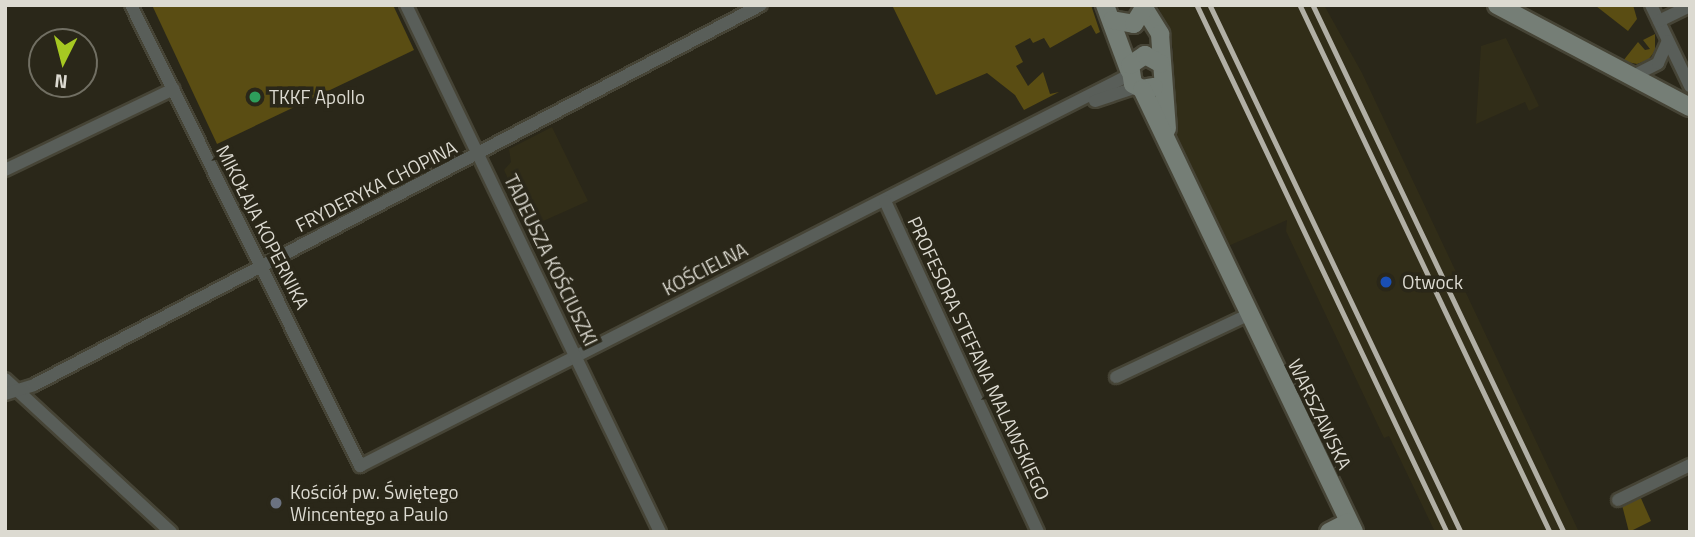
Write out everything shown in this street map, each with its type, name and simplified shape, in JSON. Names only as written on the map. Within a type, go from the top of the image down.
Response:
[{"type":"main road","points":[[1497,5],[1690,107]]},
{"type":"main road","name":"WARSZAWSKA","points":[[1109,13],[1134,24],[1144,7],[1160,34],[1152,62],[1169,141]]},
{"type":"main road","points":[[1109,13],[1152,62],[1158,85],[1134,80]]},
{"type":"main road","name":"WARSZAWSKA","points":[[1109,13],[1134,80],[1169,141],[1352,527]]},
{"type":"main road","points":[[1134,80],[1152,62]]},
{"type":"main road","points":[[1329,532],[1352,527]]},
{"type":"street","name":"MIKOŁAJA KOPERNIKA","points":[[131,5],[360,466]]},
{"type":"street","name":"TADEUSZA KOŚCIUSZKI","points":[[406,5],[660,532]]},
{"type":"street","name":"FRYDERYKA CHOPINA","points":[[5,394],[19,390],[479,154],[761,5]]},
{"type":"street","points":[[1651,5],[1690,86]]},
{"type":"street","points":[[1658,21],[1690,6]]},
{"type":"street","points":[[1633,76],[1658,63],[1668,41]]},
{"type":"street","name":"KOŚCIELNA","points":[[360,466],[885,201],[1134,80]]},
{"type":"street","points":[[5,170],[173,89]]},
{"type":"street","name":"PROFESORA STEFANA MALAWSKIEGO","points":[[885,201],[1038,532]]},
{"type":"street","points":[[1116,377],[1250,314]]},
{"type":"street","points":[[5,379],[172,532]]},
{"type":"street","points":[[1618,500],[1690,465]]},
{"type":"shaded area","name":"TKKF Apollo","points":[[152,5],[393,5],[414,50],[217,144]]},
{"type":"shaded area","points":[[892,5],[1091,5],[1100,32],[1096,34],[1091,25],[1050,48],[1044,38],[1033,43],[1030,38],[1015,46],[1023,62],[1016,66],[1028,86],[1043,72],[1050,94],[1059,92],[1024,110],[1015,95],[987,73],[936,95]]},
{"type":"shaded area","points":[[1158,5],[1324,5],[1362,73],[1579,532],[1435,532],[1389,436],[1384,438],[1286,231],[1287,220],[1226,247],[1174,137],[1173,48]]},
{"type":"shaded area","points":[[1633,5],[1637,19],[1628,31],[1596,6]]},
{"type":"shaded area","points":[[1655,34],[1655,51],[1648,60],[1637,64],[1623,61],[1638,42],[1645,50],[1650,49],[1643,40]]},
{"type":"shaded area","points":[[1506,38],[1539,106],[1529,111],[1525,102],[1476,124],[1481,46]]},
{"type":"shaded area","points":[[552,127],[588,201],[530,227],[504,170],[511,162],[509,149]]},
{"type":"shaded area","points":[[1640,496],[1651,521],[1629,532],[1622,505]]},
{"type":"railway","points":[[1197,5],[1447,532]]},
{"type":"railway","points":[[1210,5],[1461,532]]},
{"type":"railway","points":[[1300,5],[1550,532]]},
{"type":"railway","points":[[1313,5],[1564,532]]},
{"type":"place","name":"TKKF Apollo","points":[[255,97]]},
{"type":"place","name":"Otwock","points":[[1386,282]]},
{"type":"place","name":"Kościół pw. Świętego Wincentego a Paulo","points":[[276,503]]}]
